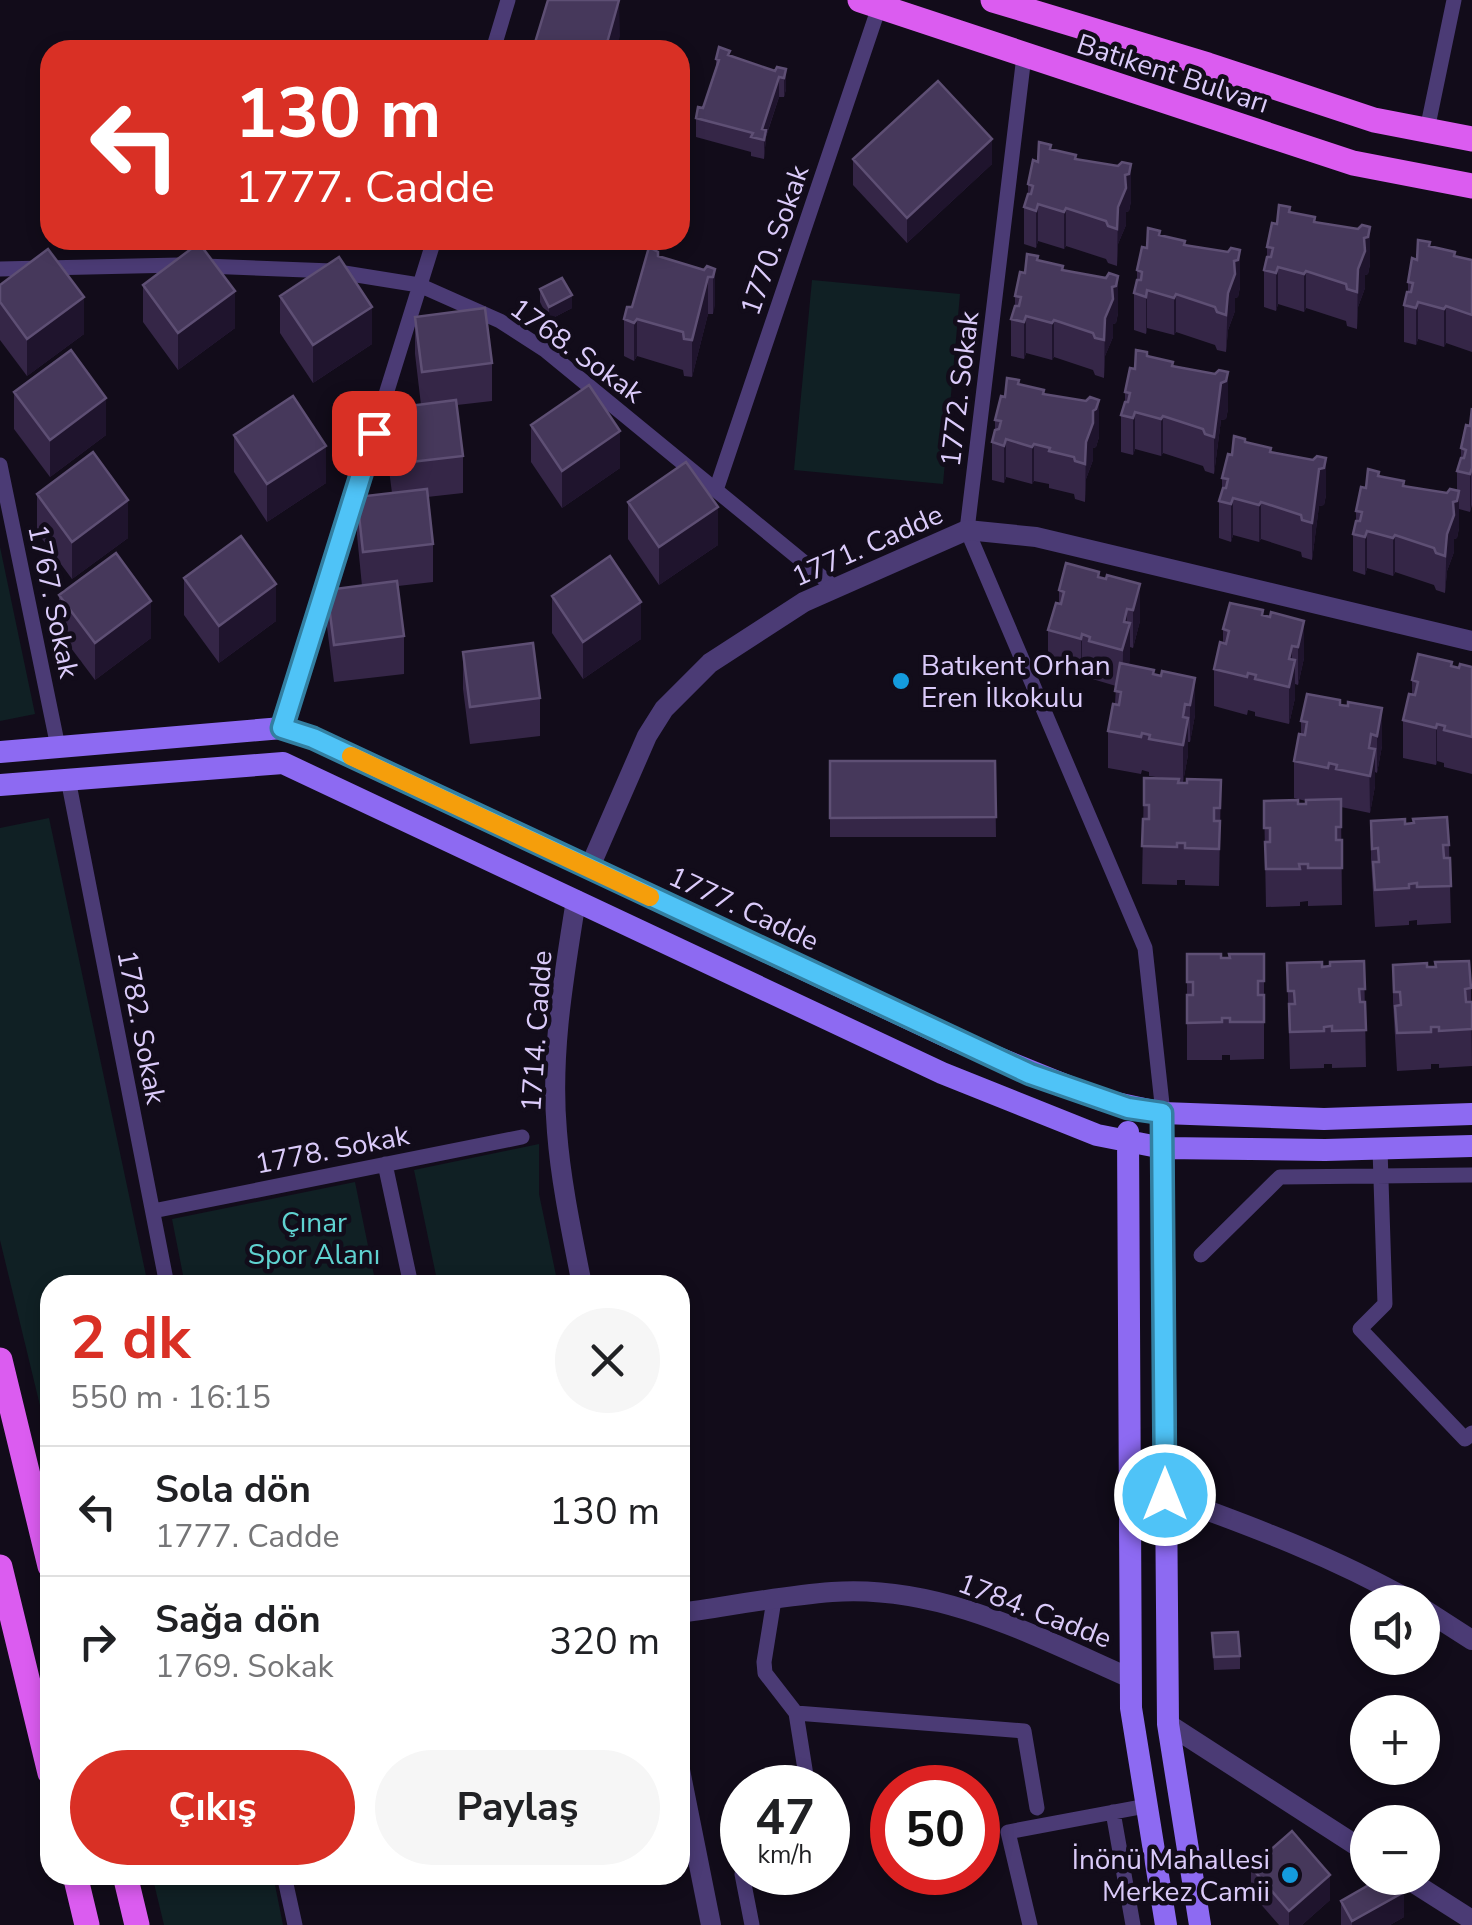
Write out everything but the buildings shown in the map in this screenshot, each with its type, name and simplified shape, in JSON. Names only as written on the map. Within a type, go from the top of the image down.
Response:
[{"type":"main road","name":"Batıkent Bulvarı","points":[[992,0],[1038,6],[1374,120],[1472,139]]},
{"type":"main road","name":"Batıkent Bulvarı","points":[[870,3],[1353,163],[1472,186]]},
{"type":"main road","name":"1777. Cadde","points":[[0,752],[282,728],[313,738],[954,1040],[1030,1074],[1128,1108],[1324,1120],[1472,1114]]},
{"type":"main road","points":[[0,785],[283,764],[942,1073],[1128,1144],[1162,1148],[1472,1146]]},
{"type":"main road","points":[[576,900],[590,869]]},
{"type":"main road","points":[[1128,1108],[1130,1678],[1134,1740],[1166,1925]]},
{"type":"main road","points":[[1162,1113],[1168,1724],[1200,1925]]},
{"type":"main road","points":[[0,1360],[40,1525]]},
{"type":"main road","points":[[1129,1495],[1165,1495]]},
{"type":"main road","points":[[0,1567],[4,1602],[40,1735]]},
{"type":"main road","points":[[77,1885],[87,1925]]},
{"type":"main road","points":[[127,1885],[137,1925]]},
{"type":"street","points":[[496,40],[508,0]]},
{"type":"street","points":[[1427,130],[1454,0]]},
{"type":"street","name":"1770. Sokak","points":[[716,490],[870,3]]},
{"type":"street","name":"1772. Sokak","points":[[1024,56],[967,530],[1145,948],[1162,1113]]},
{"type":"street","points":[[282,728],[431,250]]},
{"type":"street","name":"1768. Sokak","points":[[0,269],[178,265],[332,271],[420,285],[500,321],[545,350],[834,586]]},
{"type":"street","name":"1767. Sokak","points":[[0,465],[58,747]]},
{"type":"street","name":"1771. Cadde","points":[[590,869],[647,736],[674,698],[710,663],[834,586],[967,530],[1036,537],[1472,641]]},
{"type":"street","name":"1782. Sokak","points":[[68,779],[165,1275]]},
{"type":"street","name":"1714. Cadde","points":[[576,900],[557,1045],[556,1086],[562,1179],[580,1275]]},
{"type":"street","name":"1778. Sokak","points":[[153,1211],[522,1136]]},
{"type":"street","points":[[1380,1149],[1385,1304],[1360,1329],[1465,1439],[1472,1433]]},
{"type":"street","points":[[385,1164],[409,1275]]},
{"type":"street","points":[[1201,1255],[1280,1177],[1472,1175]]},
{"type":"street","points":[[1165,1495],[1289,1540],[1382,1585]]},
{"type":"street","name":"1784. Cadde","points":[[690,1613],[832,1592],[919,1597],[1004,1623],[1130,1678]]},
{"type":"street","points":[[774,1600],[765,1673],[796,1713],[804,1765]]},
{"type":"street","points":[[1440,1620],[1472,1640]]},
{"type":"street","points":[[796,1713],[1024,1731],[1037,1808]]},
{"type":"street","points":[[1168,1724],[1350,1840]]},
{"type":"street","points":[[1030,1925],[1008,1832],[1146,1806]]},
{"type":"street","points":[[1113,1812],[1132,1925]]},
{"type":"street","points":[[690,1820],[711,1925]]},
{"type":"street","points":[[286,1885],[295,1925]]},
{"type":"street","points":[[746,1895],[752,1925]]},
{"type":"street","points":[[1433,1895],[1472,1920]]},
{"type":"green space","points":[[812,280],[960,294],[943,484],[794,470]]},
{"type":"green space","points":[[0,547],[35,714],[0,721]]},
{"type":"green space","points":[[49,818],[146,1275],[40,1275],[40,1406],[0,1240],[0,828]]},
{"type":"green space","points":[[539,1144],[539,1194],[556,1275],[436,1275],[414,1170]]},
{"type":"green space","name":"Çınar Spor Alanı","points":[[355,1182],[374,1275],[183,1275],[172,1219]]},
{"type":"green space","points":[[154,1885],[275,1885],[283,1925],[164,1925]]},
{"type":"slow traffic","points":[[351,756],[650,897]]},
{"type":"place","name":"Batıkent Orhan Eren İlkokulu","points":[[901,681]]},
{"type":"place","name":"İnönü Mahallesi Merkez Camii","points":[[1290,1875]]},
{"type":"route","points":[[374,433],[282,728],[313,738],[1030,1074],[1128,1108],[1162,1113],[1165,1495]]}]
